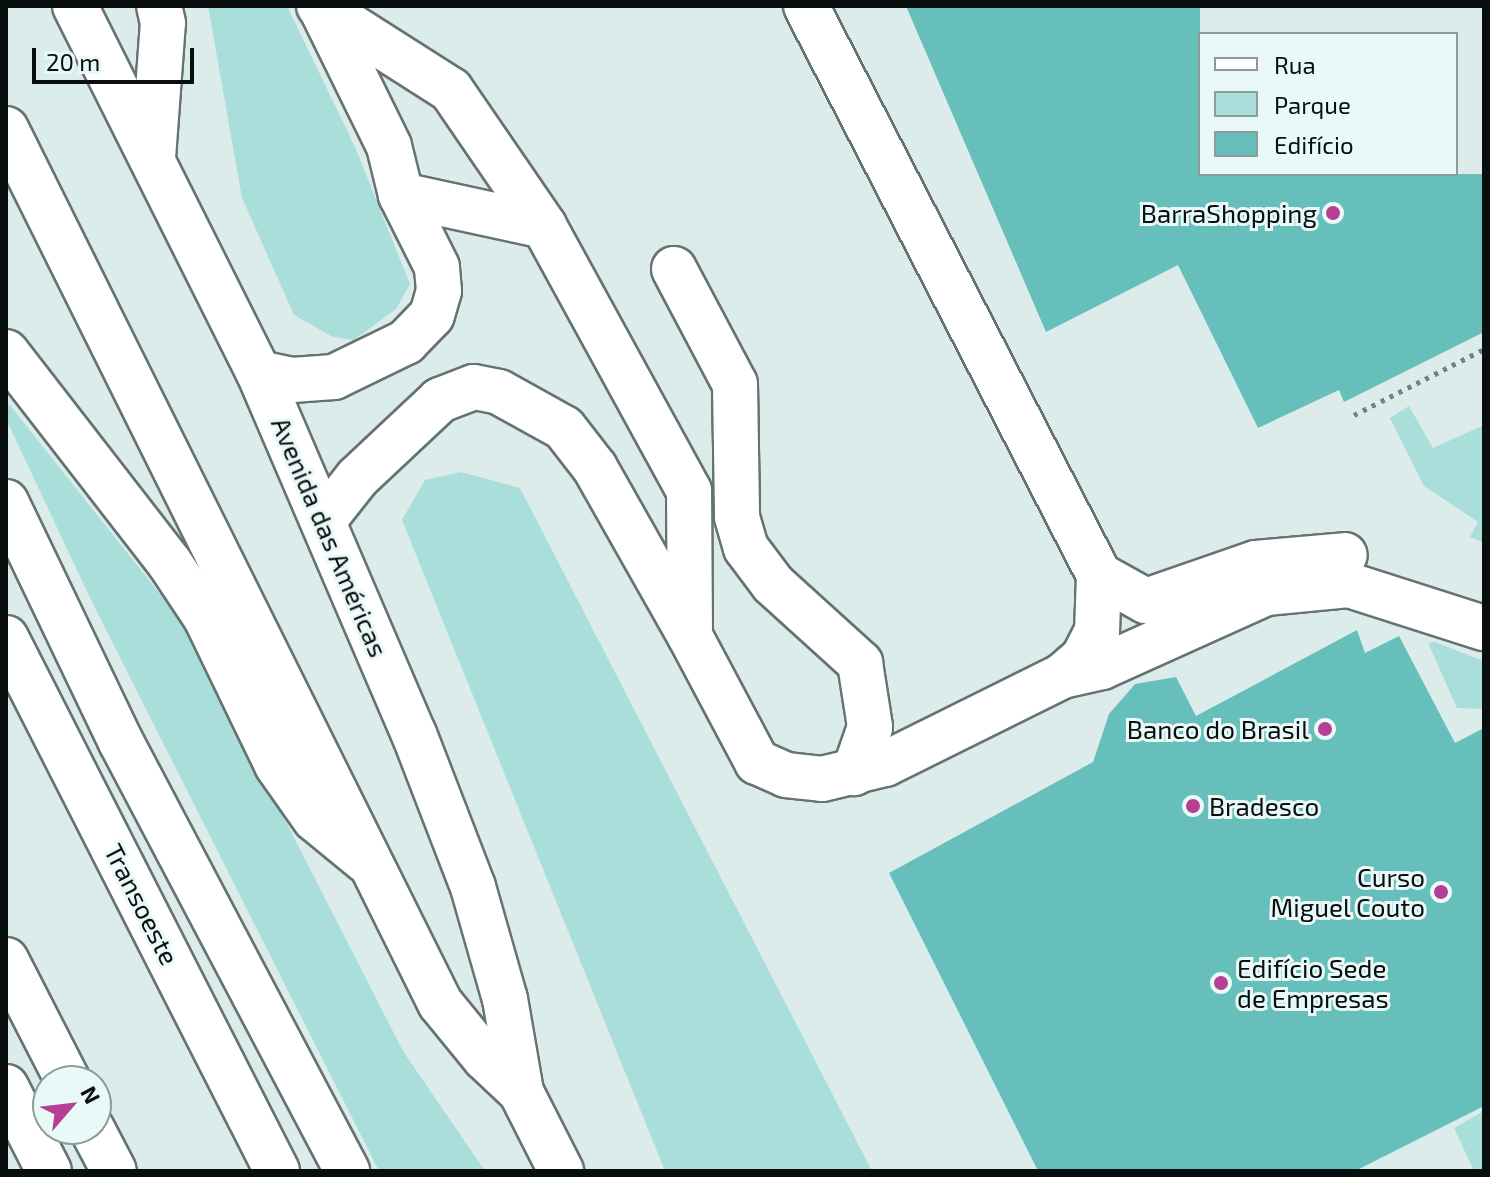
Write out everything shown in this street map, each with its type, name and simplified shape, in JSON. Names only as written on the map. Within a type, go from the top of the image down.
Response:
[{"type":"main road","name":"Avenida das Américas","points":[[75,6],[259,373],[324,520],[473,887],[505,999],[521,1092],[561,1171]]},
{"type":"main road","points":[[153,158],[163,23],[159,6]]},
{"type":"main road","points":[[806,6],[1099,575],[1097,631],[1084,657],[1062,676]]},
{"type":"main road","points":[[259,373],[292,380],[334,377],[406,342],[432,315],[439,291],[437,267],[401,195],[389,146],[321,9]]},
{"type":"main road","points":[[321,9],[451,90],[544,226],[689,491],[690,636]]},
{"type":"main road","name":"Avenida das Américas","points":[[6,129],[365,860],[440,1003],[485,1058],[521,1092]]},
{"type":"main road","points":[[401,195],[544,226]]},
{"type":"main road","points":[[674,269],[735,384],[737,517],[746,548],[773,584],[874,656],[870,727],[854,773]]},
{"type":"main road","points":[[6,352],[169,562],[206,618],[277,765],[315,819],[365,860]]},
{"type":"main road","points":[[324,520],[357,478],[440,400],[474,387],[499,392],[564,428],[587,458],[690,636],[757,762],[786,775],[822,779],[885,764],[1062,676],[1102,667],[1245,600],[1313,584],[1349,585],[1484,628]]},
{"type":"main road","points":[[6,502],[121,742],[347,1171]]},
{"type":"main road","points":[[1099,575],[1146,601],[1256,563],[1354,555],[1484,600]]},
{"type":"main road","name":"Transoeste","points":[[6,638],[277,1171]]},
{"type":"main road","points":[[6,960],[60,1065]]},
{"type":"main road","points":[[6,1087],[49,1171]]},
{"type":"main road","points":[[100,1145],[114,1171]]},
{"type":"path","points":[[1354,415],[1484,349]]},
{"type":"green space","points":[[208,6],[287,6],[355,147],[410,284],[396,309],[354,340],[333,337],[294,315],[242,198]]},
{"type":"green space","points":[[9,404],[187,628],[403,1051],[485,1171],[379,1171],[92,602],[6,419]]},
{"type":"green space","points":[[1409,406],[1433,448],[1484,425],[1484,543],[1470,537],[1478,522],[1424,486],[1390,418]]},
{"type":"green space","points":[[461,472],[520,488],[872,1171],[665,1171],[402,520],[425,480]]},
{"type":"green space","points":[[1435,642],[1484,661],[1484,709],[1457,708],[1428,643]]},
{"type":"green space","points":[[1484,1111],[1484,1171],[1474,1171],[1454,1128]]},
{"type":"building","name":"BarraShopping","points":[[906,6],[1200,6],[1198,176],[1484,174],[1484,332],[1344,402],[1339,390],[1258,428],[1178,265],[1046,332]]},
{"type":"building","name":"Edifício Sede de Empresas","points":[[1357,630],[1365,653],[1399,636],[1455,743],[1484,728],[1484,1106],[1355,1171],[1038,1171],[889,873],[1093,762],[1109,714],[1135,684],[1176,677],[1196,716]]},
{"type":"place","name":"BarraShopping","points":[[1333,213]]},
{"type":"place","name":"Banco do Brasil","points":[[1325,729]]},
{"type":"place","name":"Bradesco","points":[[1193,806]]},
{"type":"place","name":"Curso Miguel Couto","points":[[1441,892]]},
{"type":"place","name":"Edifício Sede de Empresas","points":[[1221,983]]}]
